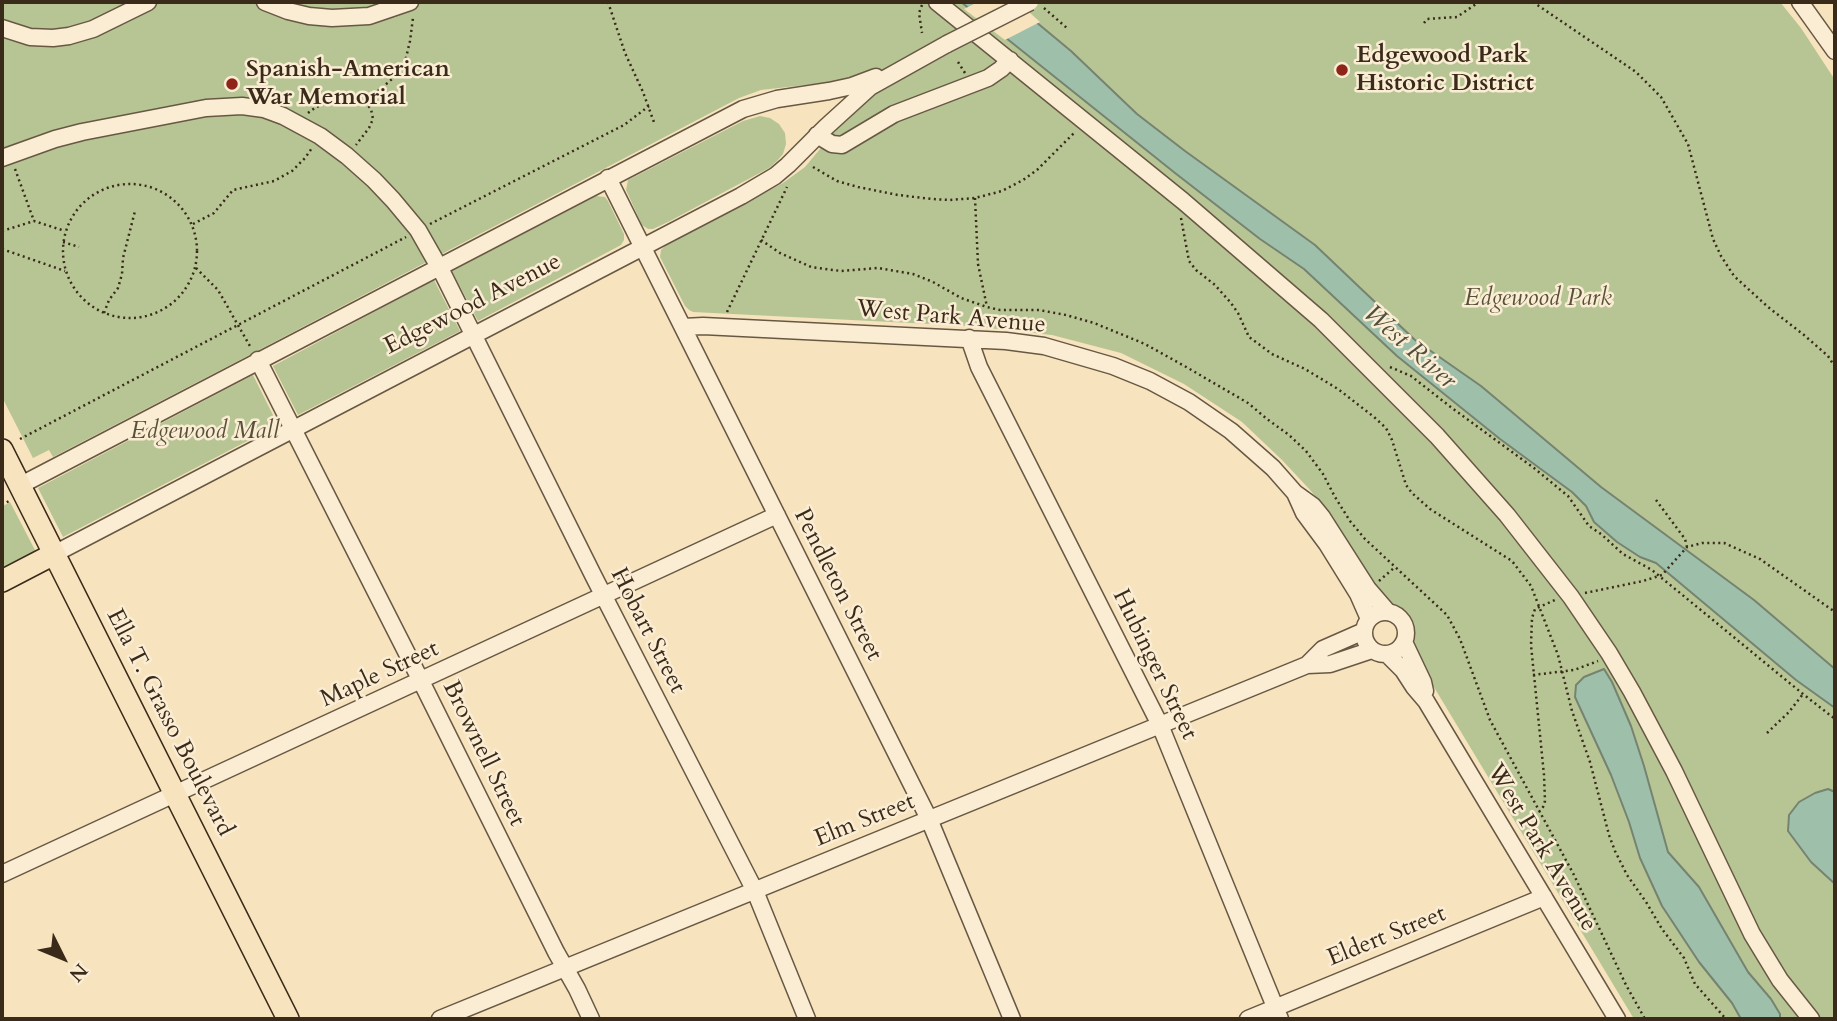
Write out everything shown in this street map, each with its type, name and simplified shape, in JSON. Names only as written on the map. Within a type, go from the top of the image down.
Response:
[{"type":"main road","name":"Ella T. Grasso Boulevard","points":[[11,444],[11,490],[54,554],[288,1019]]},
{"type":"main road","name":"Edgewood Avenue","points":[[2,581],[54,554]]},
{"type":"street","points":[[2,28],[30,37],[69,36],[93,29],[148,2]]},
{"type":"street","points":[[265,2],[298,14],[332,18],[369,16],[409,2]]},
{"type":"street","points":[[937,2],[1183,201],[1321,320],[1437,436],[1492,497],[1571,597],[1609,653],[1650,723],[1752,934],[1780,980],[1811,1019]]},
{"type":"street","name":"Edgewood Avenue","points":[[54,554],[775,176],[870,87],[1030,2]]},
{"type":"street","points":[[1800,2],[1835,51]]},
{"type":"street","name":"Edgewood Avenue","points":[[11,490],[743,109],[777,99],[830,92],[852,86],[947,44]]},
{"type":"street","points":[[817,135],[832,144],[842,145],[894,114],[988,78],[1010,60]]},
{"type":"street","name":"Hobart Street","points":[[5,157],[82,132],[135,121],[224,106],[264,109],[300,124],[320,136],[347,156],[384,190],[418,230],[439,266],[755,891],[807,1019]]},
{"type":"street","name":"Pendleton Street","points":[[608,178],[929,819],[1012,1019]]},
{"type":"street","name":"West Park Avenue","points":[[684,327],[1006,341],[1045,346],[1113,366],[1150,381],[1189,402],[1231,431],[1272,468],[1295,494],[1313,506],[1367,589],[1387,611]]},
{"type":"street","name":"Hubinger Street","points":[[969,338],[977,363],[1160,725],[1278,1014]]},
{"type":"street","name":"Brownell Street","points":[[258,360],[591,1019]]},
{"type":"street","name":"West Park Avenue","points":[[1295,494],[1304,513],[1358,594],[1367,625]]},
{"type":"street","name":"Maple Street","points":[[2,874],[777,515]]},
{"type":"street","points":[[1387,611],[1400,617],[1405,623],[1404,642],[1396,652],[1380,652],[1365,641],[1367,625],[1378,612],[1387,611]]},
{"type":"street","name":"Elm Street","points":[[1307,665],[1324,649],[1367,625]]},
{"type":"street","name":"West Park Avenue","points":[[1404,642],[1423,682],[1426,701]]},
{"type":"street","name":"West Park Avenue","points":[[1380,652],[1403,670],[1426,701],[1617,1019]]},
{"type":"street","name":"Elm Street","points":[[440,1019],[1307,665],[1330,664],[1380,652]]},
{"type":"street","name":"Eldert Street","points":[[1248,1019],[1278,1014],[1544,897]]},
{"type":"path","points":[[365,102],[398,74],[405,62],[413,31],[409,2]]},
{"type":"path","points":[[608,2],[625,53],[655,125]]},
{"type":"path","points":[[922,33],[919,13],[923,2]]},
{"type":"path","points":[[1036,2],[1068,29]]},
{"type":"path","points":[[1424,23],[1427,19],[1457,18],[1479,2]]},
{"type":"path","points":[[1533,2],[1636,72],[1661,97],[1688,144],[1713,239],[1721,256],[1734,276],[1828,356],[1835,368]]},
{"type":"path","points":[[300,124],[316,107],[350,99],[365,102],[371,109],[373,119],[347,156]]},
{"type":"path","points":[[11,444],[624,125],[649,106]]},
{"type":"path","points":[[813,167],[837,181],[898,195],[932,199],[975,198],[1002,191],[1023,180],[1037,170],[1086,121]]},
{"type":"path","points":[[193,224],[214,214],[233,190],[274,181],[292,171],[320,136]]},
{"type":"path","points":[[5,157],[34,221]]},
{"type":"path","points":[[127,183],[151,186],[163,192],[181,208],[193,224],[197,245],[195,267],[178,298],[159,311],[135,318],[104,313],[79,296],[65,271],[62,254],[65,231],[76,211],[98,191],[127,183]]},
{"type":"path","points":[[727,312],[787,187]]},
{"type":"path","points":[[761,240],[780,253],[811,267],[841,271],[878,268],[914,274],[961,298],[987,307],[978,264],[975,198]]},
{"type":"path","points":[[1183,201],[1180,209],[1189,261],[1231,303],[1249,337],[1272,354],[1305,369],[1338,389],[1374,417],[1386,428],[1392,440],[1406,485],[1430,509],[1512,562],[1531,586],[1563,672],[1572,711],[1590,762],[1615,850],[1627,875],[1684,958],[1695,984],[1727,1019]]},
{"type":"path","points":[[104,313],[118,288],[135,211]]},
{"type":"path","points":[[2,231],[34,221],[65,231]]},
{"type":"path","points":[[63,242],[79,247]]},
{"type":"path","points":[[2,249],[65,271]]},
{"type":"path","points":[[195,267],[218,290],[258,360]]},
{"type":"path","points":[[1370,368],[1384,365],[1411,376],[1534,468],[1568,496],[1589,526],[1623,554],[1659,576],[1802,695],[1835,719]]},
{"type":"path","points":[[1656,500],[1685,539],[1687,547]]},
{"type":"path","points":[[1571,597],[1659,576],[1664,574],[1687,547],[1702,543],[1724,543],[1760,559],[1835,612]]},
{"type":"path","points":[[1373,585],[1395,568]]},
{"type":"path","points":[[1539,606],[1532,618],[1531,645],[1544,775],[1545,801],[1539,812]]},
{"type":"path","points":[[1533,675],[1587,666],[1609,653]]},
{"type":"path","points":[[1767,733],[1802,695]]},
{"type":"green space","name":"Edgewood Park","points":[[2,2],[1780,2],[1801,28],[1835,80],[1835,1019],[1634,1019],[1414,654],[1410,621],[1380,596],[1326,510],[1282,460],[1242,422],[1184,384],[1121,353],[1052,335],[970,326],[689,310],[660,257],[661,250],[783,183],[805,167],[855,110],[841,81],[761,90],[739,98],[53,457],[49,450],[33,458],[2,397]]},
{"type":"green space","points":[[760,116],[779,124],[785,133],[786,144],[777,161],[769,168],[670,221],[653,229],[642,225],[626,190],[628,180],[743,121]]},
{"type":"green space","points":[[596,196],[605,197],[608,201],[624,234],[621,245],[478,321],[452,271]]},
{"type":"green space","name":"Edgewood Mall","points":[[434,280],[460,331],[298,415],[273,366]]},
{"type":"green space","name":"Edgewood Mall","points":[[253,375],[278,425],[63,537],[38,488]]},
{"type":"green space","points":[[10,502],[36,552],[2,570],[2,507]]},
{"type":"water","name":"West River","points":[[961,2],[1012,2],[1071,51],[1137,114],[1315,245],[1415,340],[1481,386],[1601,487],[1754,600],[1835,669],[1835,708],[1796,680],[1656,563],[1640,557],[1617,542],[1594,522],[1586,506],[1572,492],[1500,439],[1397,356],[1304,269],[1260,239],[1175,173]]},
{"type":"water","points":[[1604,669],[1631,726],[1668,852],[1699,887],[1748,972],[1771,999],[1780,1019],[1741,1019],[1662,906],[1640,858],[1611,775],[1575,697],[1576,685],[1584,677]]},
{"type":"water","points":[[1828,789],[1835,792],[1835,884],[1811,862],[1788,831],[1789,815],[1799,802]]},
{"type":"pier","points":[[978,2],[1018,2],[1040,22],[1005,40],[964,9]]},
{"type":"place","name":"Edgewood Park Historic District","points":[[1342,70]]},
{"type":"place","name":"Spanish-American War Memorial","points":[[232,84]]}]
